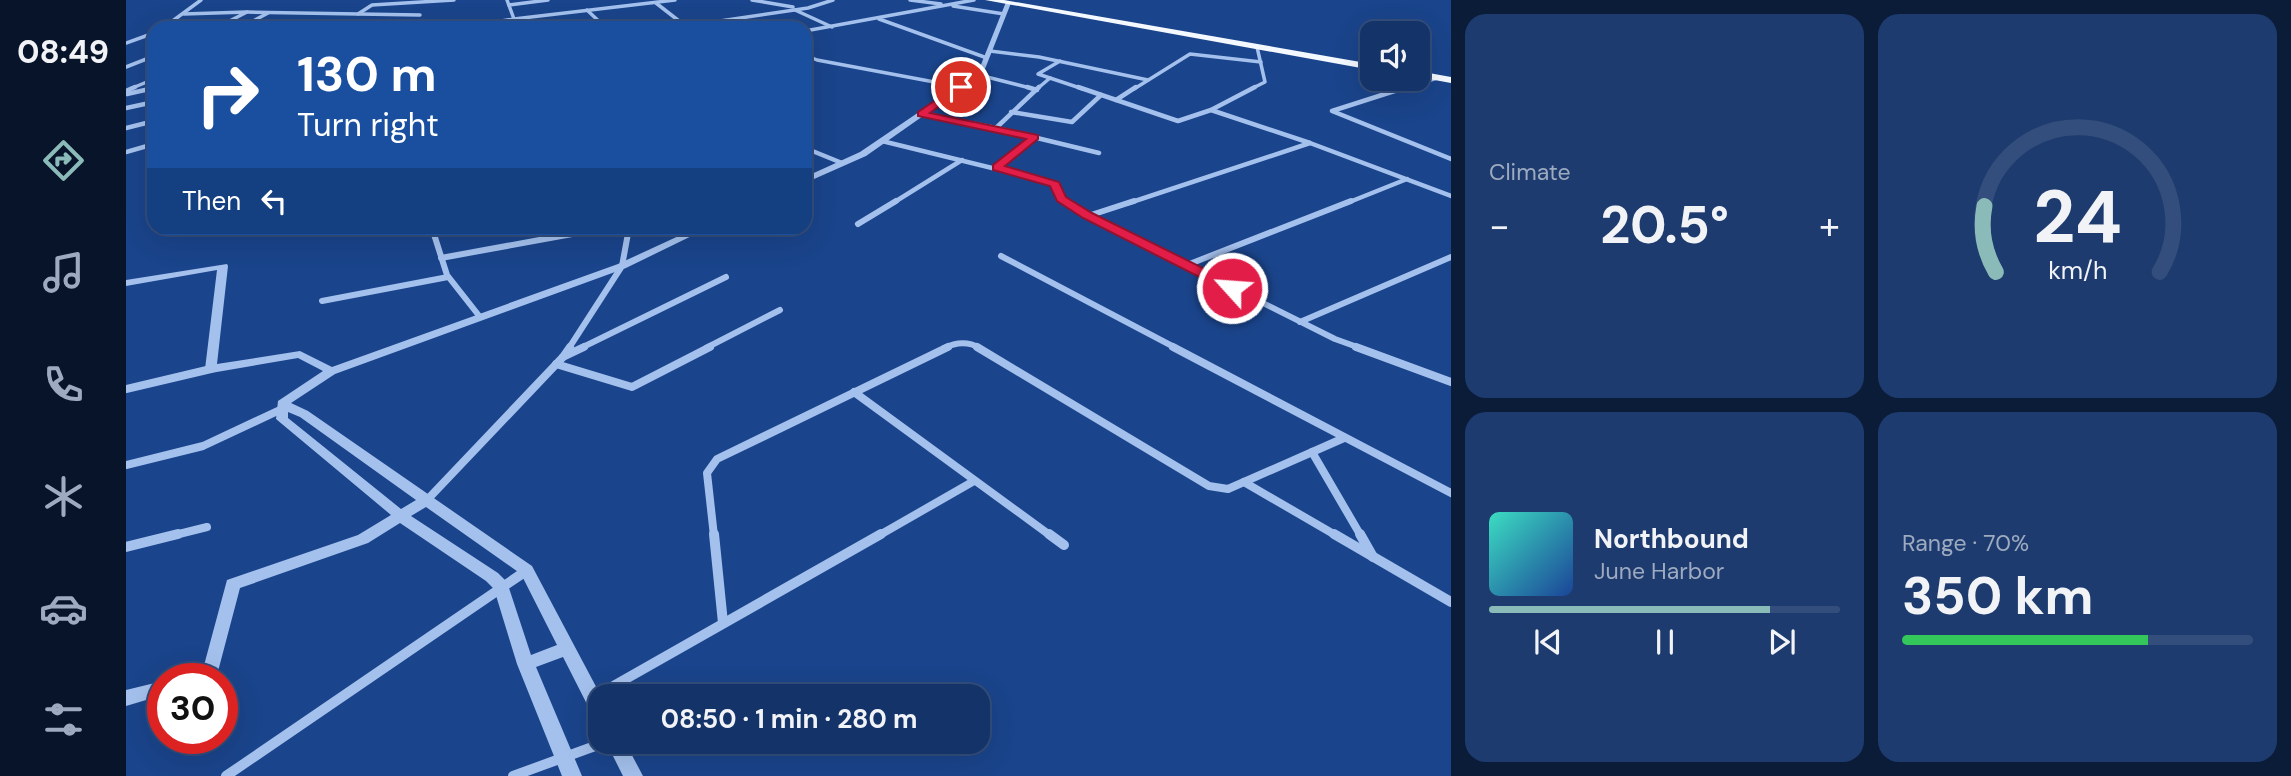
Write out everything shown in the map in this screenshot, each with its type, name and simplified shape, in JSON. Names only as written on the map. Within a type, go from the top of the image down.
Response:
[{"type":"highway","points":[[989,0],[1360,65]]},
{"type":"highway","points":[[1430,77],[1451,80]]},
{"type":"street","points":[[174,21],[201,0]]},
{"type":"street","points":[[358,14],[372,5],[454,0]]},
{"type":"street","points":[[514,19],[508,2],[548,0]]},
{"type":"street","points":[[502,21],[675,0]]},
{"type":"street","points":[[752,0],[798,9],[832,27]]},
{"type":"street","points":[[725,21],[798,9],[833,0]]},
{"type":"street","points":[[910,0],[1004,14]]},
{"type":"street","points":[[812,30],[974,0]]},
{"type":"street","points":[[656,2],[680,21]]},
{"type":"street","points":[[812,177],[863,154],[979,75],[1008,3]]},
{"type":"street","points":[[587,10],[599,21]]},
{"type":"street","points":[[230,21],[247,12]]},
{"type":"street","points":[[184,14],[269,12],[420,15]]},
{"type":"street","points":[[253,21],[269,12]]},
{"type":"street","points":[[877,18],[989,54],[1060,61],[1148,80]]},
{"type":"street","points":[[127,42],[147,35]]},
{"type":"street","points":[[1060,61],[1038,73],[1178,121],[1211,110],[1265,82],[1257,47]]},
{"type":"street","points":[[1116,100],[1193,54],[1261,62]]},
{"type":"street","points":[[812,58],[961,87]]},
{"type":"street","points":[[126,67],[147,59]]},
{"type":"street","points":[[812,61],[816,60]]},
{"type":"street","points":[[979,75],[1037,90]]},
{"type":"street","points":[[996,128],[1050,78]]},
{"type":"street","points":[[1437,78],[1332,111],[1451,159]]},
{"type":"street","points":[[126,92],[147,82]]},
{"type":"street","points":[[126,92],[147,89]]},
{"type":"street","points":[[1011,112],[1072,122],[1101,95]]},
{"type":"street","points":[[126,108],[147,104]]},
{"type":"street","points":[[1211,110],[1310,143],[1451,196]]},
{"type":"street","points":[[922,114],[996,128],[1099,153]]},
{"type":"street","points":[[126,128],[147,123]]},
{"type":"street","points":[[997,167],[1034,137]]},
{"type":"street","points":[[881,141],[997,167],[1056,185],[1059,197],[1088,216],[1346,344],[1451,383]]},
{"type":"street","points":[[1088,216],[1310,143]]},
{"type":"street","points":[[126,152],[147,146]]},
{"type":"street","points":[[812,151],[842,163]]},
{"type":"street","points":[[858,224],[963,159]]},
{"type":"street","points":[[1187,265],[1407,179]]},
{"type":"street","points":[[434,235],[448,277],[480,317]]},
{"type":"street","points":[[441,258],[566,235]]},
{"type":"street","points":[[213,663],[233,584],[363,539],[428,499],[563,357],[622,266],[628,235]]},
{"type":"street","points":[[126,465],[203,446],[282,406],[331,370],[622,266],[688,235]]},
{"type":"street","points":[[1001,256],[1451,493]]},
{"type":"street","points":[[1300,322],[1451,257]]},
{"type":"street","points":[[126,283],[223,266],[211,369]]},
{"type":"street","points":[[322,301],[448,277]]},
{"type":"street","points":[[563,357],[726,277]]},
{"type":"street","points":[[556,364],[632,387],[780,310]]},
{"type":"street","points":[[723,623],[707,473],[710,467],[717,459],[955,343],[973,344],[1209,485],[1228,489],[1345,438]]},
{"type":"street","points":[[126,389],[211,369],[300,354],[331,370]]},
{"type":"street","points":[[855,392],[1064,545]]},
{"type":"street","points":[[282,406],[304,414],[527,570],[588,689]]},
{"type":"street","points":[[282,406],[282,419],[401,516],[496,581],[526,664],[572,776]]},
{"type":"street","points":[[1312,452],[1374,557]]},
{"type":"street","points":[[629,684],[723,623],[974,481]]},
{"type":"street","points":[[1244,482],[1451,602]]},
{"type":"street","points":[[126,547],[207,527]]},
{"type":"street","points":[[226,776],[496,581],[527,570]]},
{"type":"street","points":[[526,664],[567,648]]},
{"type":"street","points":[[126,698],[147,692]]},
{"type":"street","points":[[513,776],[588,748]]},
{"type":"street","points":[[621,754],[633,776]]},
{"type":"route","points":[[961,87],[922,114],[1034,137],[997,167],[1055,184],[1061,199],[1088,216],[1232,288]]}]
